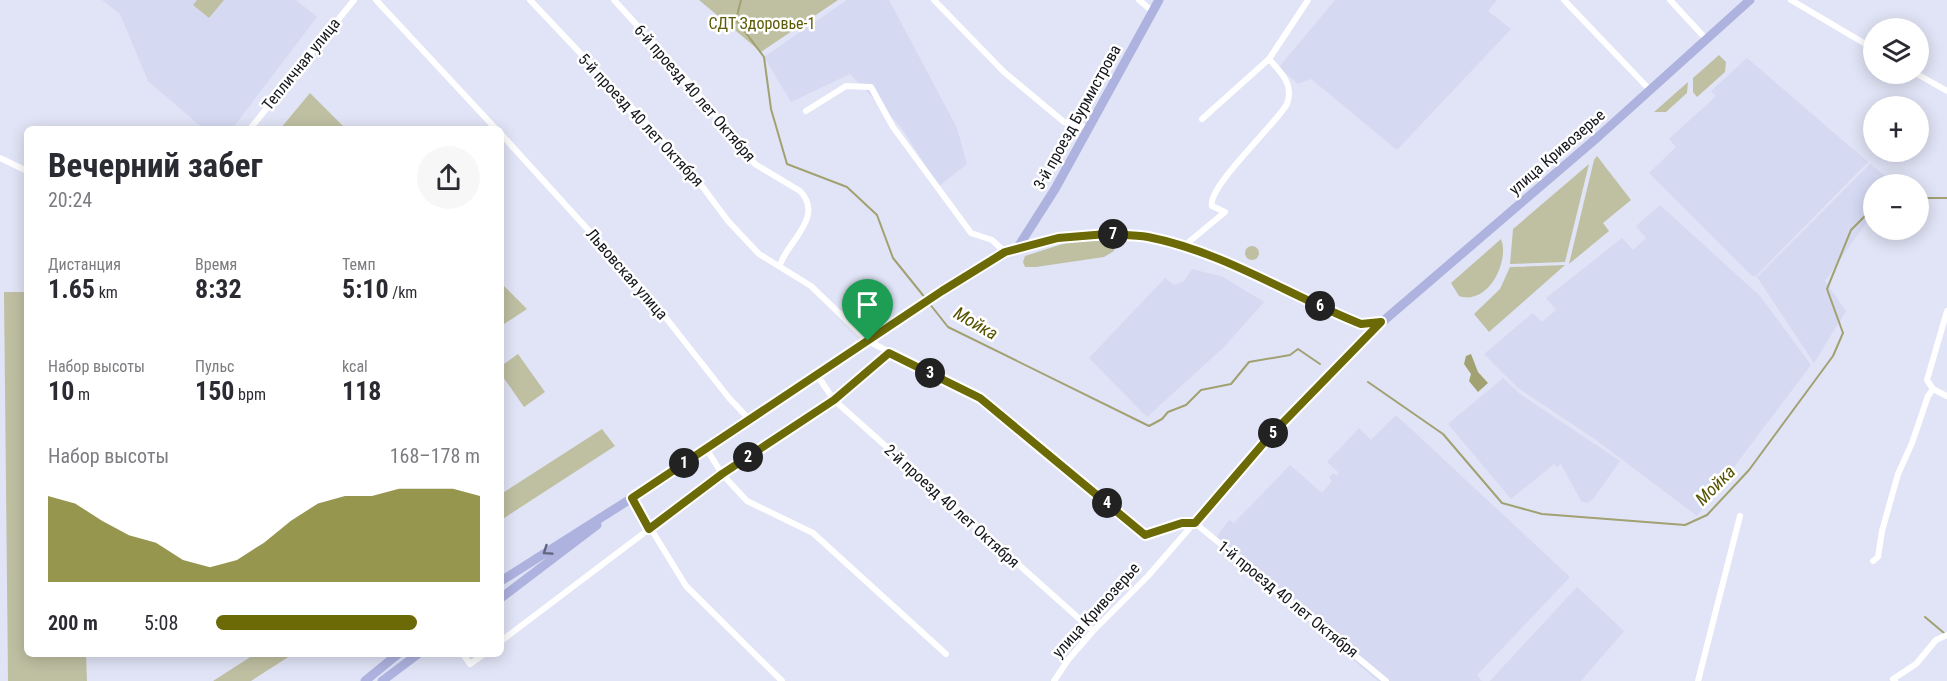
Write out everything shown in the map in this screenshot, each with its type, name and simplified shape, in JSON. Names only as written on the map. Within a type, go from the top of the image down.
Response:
[{"type":"main road","name":"3-й проезд Бурмистрова","points":[[1018,247],[1041,213],[1159,0]]},
{"type":"main road","name":"улица Кривозерье","points":[[1381,322],[1429,284],[1750,0]]},
{"type":"main road","points":[[504,579],[632,498],[942,291],[1005,252],[1018,247],[1058,238],[1107,234],[1146,237],[1213,256],[1361,324],[1381,322]]},
{"type":"main road","points":[[504,596],[576,543],[615,509]]},
{"type":"main road","points":[[365,681],[394,657]]},
{"type":"main road","points":[[386,679],[414,657]]},
{"type":"main road","points":[[356,681],[384,666]]},
{"type":"street","name":"Тепличная улица","points":[[252,126],[329,27],[354,0]]},
{"type":"street","points":[[376,0],[493,126]]},
{"type":"street","name":"5-й проезд 40 лет Октября","points":[[530,0],[687,165],[731,226],[759,254],[780,265],[826,299],[868,341],[889,353]]},
{"type":"street","name":"6-й проезд 40 лет Октября","points":[[614,0],[686,79],[759,168],[797,189],[805,197],[808,209],[803,228],[786,250],[780,265]]},
{"type":"street","points":[[934,0],[1004,72],[1064,122],[1089,128]]},
{"type":"street","points":[[1139,0],[1152,11]]},
{"type":"street","points":[[1202,119],[1269,59],[1308,0]]},
{"type":"street","points":[[1564,0],[1650,90]]},
{"type":"street","points":[[1670,0],[1707,40]]},
{"type":"street","points":[[1791,0],[1863,43]]},
{"type":"street","points":[[1184,246],[1225,212],[1212,206],[1212,198],[1233,167],[1287,104],[1288,82],[1269,59]]},
{"type":"street","points":[[1929,81],[1947,91]]},
{"type":"street","points":[[806,111],[846,86],[871,87],[893,127],[971,233],[993,240],[1005,252]]},
{"type":"street","name":"Львовская улица","points":[[504,137],[651,299],[729,398],[749,419]]},
{"type":"street","points":[[0,158],[24,170]]},
{"type":"street","points":[[1947,311],[1927,380],[1933,389],[1947,396]]},
{"type":"street","name":"улица Кривозерье","points":[[1055,681],[1068,660],[1195,523],[1268,438],[1381,322]]},
{"type":"street","points":[[504,639],[722,474],[834,400],[889,353],[980,398],[1145,535],[1182,523],[1195,523]]},
{"type":"street","name":"2-й проезд 40 лет Октября","points":[[817,375],[834,400],[1093,632]]},
{"type":"street","points":[[1873,561],[1878,557],[1882,531],[1898,474],[1912,443],[1928,396],[1933,389]]},
{"type":"street","points":[[706,448],[722,474],[747,501],[813,533],[946,654]]},
{"type":"street","points":[[632,498],[686,586],[782,681]]},
{"type":"street","points":[[1698,681],[1740,516]]},
{"type":"street","name":"1-й проезд 40 лет Октября","points":[[1195,523],[1386,681]]},
{"type":"street","points":[[1894,680],[1916,664],[1936,640],[1947,635]]},
{"type":"street","points":[[465,657],[470,664],[480,657]]},
{"type":"street","points":[[1374,681],[1376,673]]},
{"type":"shaded area","points":[[102,0],[296,0],[317,17],[234,126],[200,126],[148,81],[120,14]]},
{"type":"shaded area","points":[[847,0],[889,0],[957,128],[967,164],[939,186],[900,126],[850,74],[791,102],[764,57]]},
{"type":"shaded area","points":[[1335,0],[1497,0],[1488,11],[1511,29],[1397,150],[1311,79],[1298,84],[1279,67]]},
{"type":"shaded area","points":[[1747,58],[1863,158],[1863,162],[1868,162],[1756,276],[1752,276],[1649,173],[1676,147],[1669,139],[1716,96],[1711,91]]},
{"type":"shaded area","points":[[1870,164],[1883,174],[1863,174],[1863,227],[1825,281],[1846,311],[1814,363],[1757,277]]},
{"type":"shaded area","points":[[1660,205],[1760,296],[1811,365],[1697,516],[1596,440],[1518,388],[1484,354],[1533,313],[1542,322],[1556,310],[1546,298],[1622,238],[1633,250],[1646,238],[1636,226]]},
{"type":"shaded area","points":[[1192,269],[1223,277],[1264,302],[1224,347],[1147,417],[1089,358],[1165,278],[1174,285],[1184,281]]},
{"type":"shaded area","points":[[1471,354],[1478,372],[1488,383],[1478,392],[1469,381],[1471,374],[1464,364],[1466,356]]},
{"type":"shaded area","points":[[1503,378],[1520,394],[1620,461],[1593,499],[1587,503],[1581,501],[1561,464],[1557,467],[1554,464],[1511,499],[1448,424]]},
{"type":"shaded area","points":[[1396,415],[1570,577],[1477,675],[1482,681],[1378,681],[1213,542],[1229,520],[1234,523],[1290,465],[1322,493],[1332,481],[1329,477],[1333,473],[1337,476],[1339,473],[1327,462],[1359,428],[1371,440]]},
{"type":"shaded area","points":[[1577,587],[1624,631],[1581,681],[1490,681]]},
{"type":"green space","points":[[197,0],[224,0],[209,18],[193,5]]},
{"type":"green space","name":"СДТ Здоровье-1","points":[[699,0],[838,0],[761,52]]},
{"type":"green space","points":[[1719,55],[1726,62],[1725,72],[1697,97],[1693,92],[1693,78]]},
{"type":"green space","points":[[1688,82],[1687,93],[1666,112],[1654,112]]},
{"type":"green space","points":[[310,93],[343,126],[282,126]]},
{"type":"green space","points":[[1597,156],[1631,200],[1603,223],[1609,231],[1569,264],[1594,160]]},
{"type":"green space","points":[[1589,164],[1565,262],[1510,264],[1513,229]]},
{"type":"green space","points":[[1501,239],[1502,259],[1494,280],[1479,294],[1469,297],[1459,296],[1451,283]]},
{"type":"green space","points":[[1072,241],[1112,241],[1115,244],[1114,251],[1104,257],[1025,267],[1023,262],[1025,256]]},
{"type":"green space","points":[[1252,246],[1257,248],[1259,253],[1257,258],[1252,260],[1247,258],[1245,253],[1247,248]]},
{"type":"green space","points":[[1565,265],[1489,332],[1474,314],[1500,289],[1510,267]]},
{"type":"green space","points":[[504,286],[527,309],[504,324]]},
{"type":"green space","points":[[4,292],[24,292],[24,657],[86,657],[87,681],[8,681]]},
{"type":"green space","points":[[518,354],[545,392],[524,407],[504,378],[504,364]]},
{"type":"green space","points":[[602,429],[615,446],[504,518],[504,492]]},
{"type":"green space","points":[[250,657],[288,657],[251,681],[213,681]]},
{"type":"waterway","name":"Мойка","points":[[741,0],[736,20],[764,57],[771,109],[787,164],[847,187],[877,215],[893,258],[926,299]]},
{"type":"waterway","name":"Мойка","points":[[1929,198],[1947,198]]},
{"type":"waterway","name":"Мойка","points":[[1368,382],[1443,434],[1502,503],[1542,514],[1685,525],[1707,515],[1749,470],[1833,356],[1843,333],[1827,289],[1851,230],[1863,218]]},
{"type":"waterway","name":"Мойка","points":[[929,303],[948,327],[1149,426],[1162,419],[1168,412],[1186,405],[1201,390],[1231,384],[1249,362],[1290,355],[1298,349],[1320,364]]},
{"type":"waterway","points":[[1925,617],[1944,633]]},
{"type":"route","points":[[1107,234],[1146,237],[1184,246],[1213,256],[1361,324],[1371,325],[1381,322],[1268,438],[1195,523],[1182,523],[1161,532],[1145,535],[980,398],[889,353],[834,400],[722,474],[649,529],[632,498],[868,341],[1005,252],[1058,238],[1107,234]]}]
